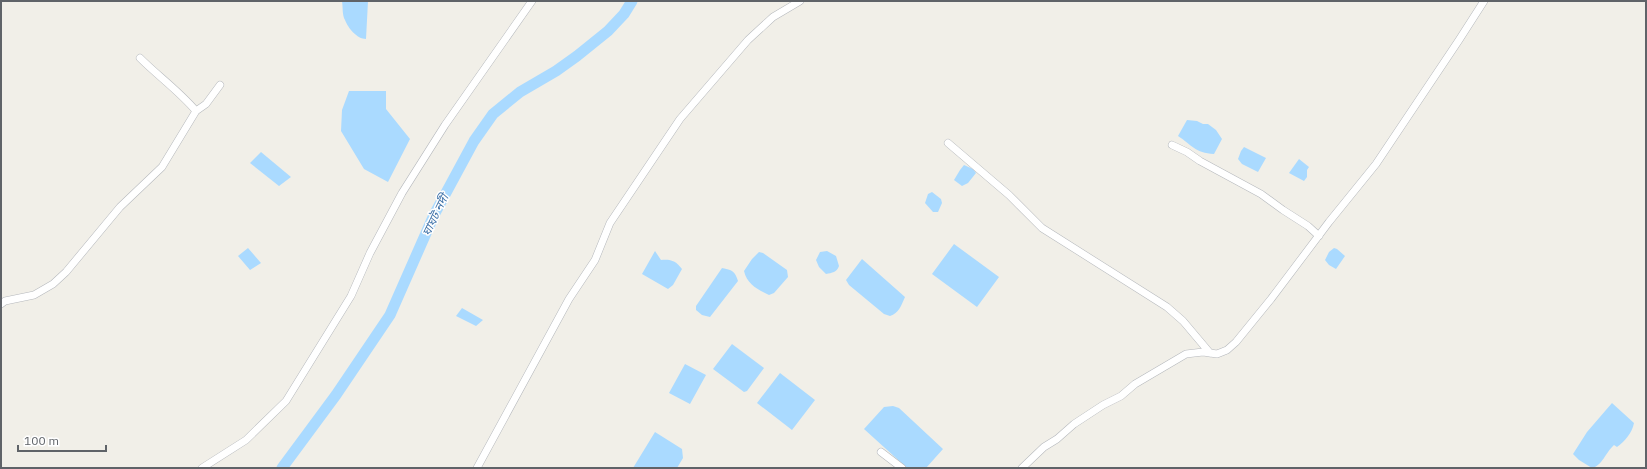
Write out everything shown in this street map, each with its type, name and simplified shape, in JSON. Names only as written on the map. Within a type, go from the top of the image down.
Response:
[{"type":"street","points":[[202,468],[246,440],[286,401],[351,296],[370,253],[402,193],[445,125],[532,1]]},
{"type":"street","points":[[477,468],[569,299],[595,260],[610,223],[680,119],[748,40],[773,17],[800,1]]},
{"type":"street","points":[[1022,468],[1044,447],[1058,439],[1074,424],[1103,405],[1121,396],[1135,384],[1186,354],[1210,352],[1217,354],[1227,350],[1236,342],[1376,164],[1484,1]]},
{"type":"street","points":[[140,58],[156,74],[181,94],[196,110]]},
{"type":"street","points":[[1,304],[6,301],[34,295],[53,284],[66,272],[120,207],[162,167],[196,110],[206,104],[220,85]]},
{"type":"street","points":[[948,144],[1008,195],[1042,228],[1167,307],[1183,321],[1210,352]]},
{"type":"street","points":[[1172,145],[1261,194],[1308,226],[1319,236]]},
{"type":"street","points":[[881,452],[902,468]]},
{"type":"water","points":[[342,1],[368,1],[366,39],[356,35],[346,23],[343,16]]},
{"type":"water","points":[[349,91],[386,91],[386,109],[410,139],[388,182],[364,169],[341,131],[342,110]]},
{"type":"water","points":[[1187,120],[1208,124],[1216,130],[1222,139],[1214,154],[1202,152],[1194,148],[1178,136]]},
{"type":"water","points":[[1244,147],[1266,158],[1258,172],[1242,164],[1238,159]]},
{"type":"water","points":[[261,152],[291,177],[279,186],[250,163]]},
{"type":"water","points":[[1299,159],[1309,167],[1307,170],[1307,177],[1304,181],[1289,173]]},
{"type":"water","points":[[964,165],[973,169],[976,173],[968,183],[962,186],[954,180]]},
{"type":"water","points":[[932,192],[941,199],[942,203],[938,212],[933,212],[925,203],[928,194]]},
{"type":"water","points":[[954,244],[999,277],[977,307],[932,274]]},
{"type":"water","points":[[248,248],[261,263],[250,270],[238,256]]},
{"type":"water","points":[[1334,248],[1345,256],[1336,269],[1329,265],[1325,260],[1329,252]]},
{"type":"water","points":[[655,251],[661,260],[673,261],[682,269],[673,285],[668,289],[642,274]]},
{"type":"water","points":[[827,251],[836,256],[839,266],[836,271],[826,274],[819,267],[816,260],[820,252]]},
{"type":"water","points":[[759,252],[763,253],[787,270],[788,277],[774,293],[769,295],[757,289],[745,276],[744,271]]},
{"type":"water","points":[[862,259],[905,297],[899,309],[893,315],[890,316],[884,314],[849,285],[846,280]]},
{"type":"water","points":[[722,268],[733,272],[738,281],[710,317],[702,315],[696,310],[696,306]]},
{"type":"water","points":[[462,308],[483,320],[476,326],[456,316]]},
{"type":"water","points":[[732,344],[764,368],[747,391],[744,392],[713,369]]},
{"type":"water","points":[[685,364],[706,375],[690,404],[669,393]]},
{"type":"water","points":[[780,373],[815,400],[792,430],[757,403]]},
{"type":"water","points":[[1612,403],[1634,423],[1633,427],[1623,442],[1617,447],[1614,445],[1599,465],[1592,468],[1579,460],[1573,454],[1587,432]]},
{"type":"water","points":[[893,406],[899,408],[943,449],[926,468],[907,468],[864,429],[884,407]]},
{"type":"water","points":[[655,432],[682,449],[683,458],[677,468],[633,468]]},
{"type":"waterway","name":"ঘাঘট নদী","points":[[282,468],[336,395],[390,315],[434,215],[474,141],[493,114],[520,92],[556,71],[577,56],[608,31],[624,14],[632,1]]}]
